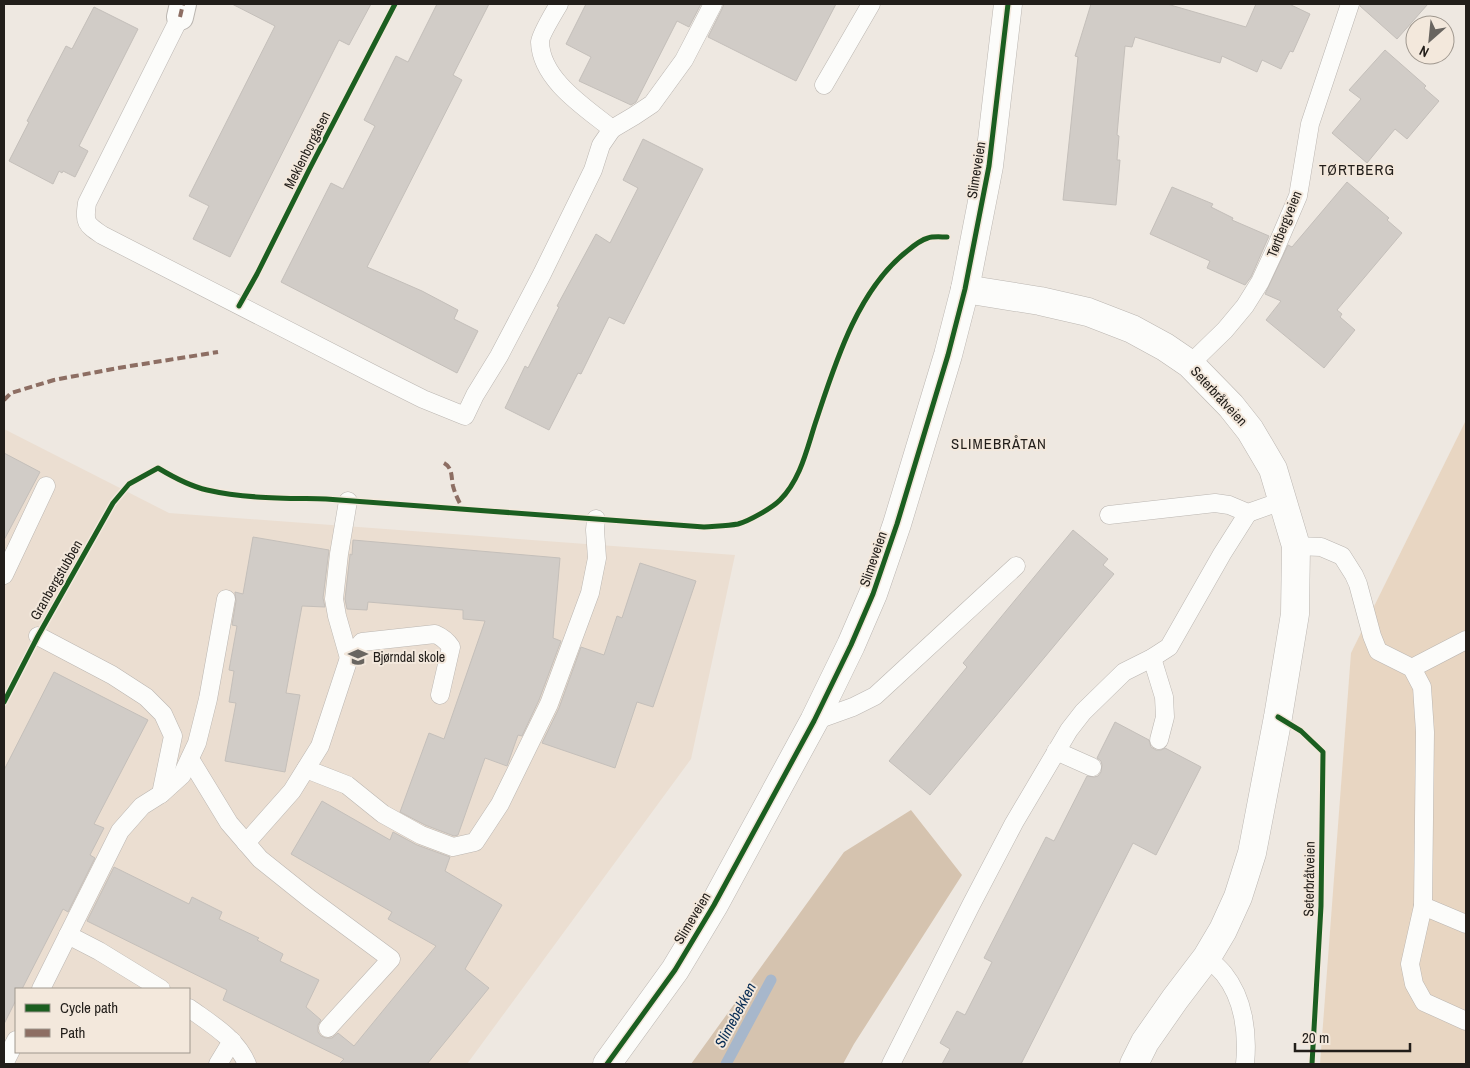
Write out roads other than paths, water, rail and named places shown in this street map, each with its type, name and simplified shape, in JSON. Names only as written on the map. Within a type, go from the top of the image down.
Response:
[{"type":"street","name":"Slimeveien","points":[[607,1064],[675,970],[710,913],[814,721],[851,645],[886,561],[948,355],[965,288],[990,166],[1008,4]]},
{"type":"street","name":"Seterbråtveien","points":[[965,288],[1040,301],[1088,312],[1132,329],[1165,347],[1190,364],[1231,406],[1250,430],[1273,469],[1296,546],[1296,614],[1252,853],[1238,897],[1223,930],[1207,957],[1145,1042],[1134,1064]]},
{"type":"lane","points":[[558,4],[540,40],[544,60],[554,79],[569,94],[612,129]]},
{"type":"lane","points":[[181,10],[87,203],[85,217],[90,227],[102,235],[377,376],[423,399],[464,416],[500,356],[521,315],[593,170],[601,145],[612,129],[652,104],[684,60],[713,4]]},
{"type":"lane","points":[[824,85],[871,4]]},
{"type":"lane","name":"Tørtbergveien","points":[[1190,364],[1225,330],[1245,306],[1260,282],[1277,245],[1298,196],[1310,124],[1350,4]]},
{"type":"lane","points":[[4,575],[46,486]]},
{"type":"lane","points":[[348,501],[334,599],[349,658]]},
{"type":"lane","points":[[891,1064],[1014,823],[1069,730],[1083,712],[1124,672],[1169,647],[1222,554],[1248,513],[1282,501]]},
{"type":"lane","points":[[1109,515],[1215,503],[1229,505],[1248,513]]},
{"type":"lane","points":[[306,769],[347,784],[383,814],[421,835],[453,847],[475,842],[500,804],[549,704],[590,593],[597,558],[596,519]]},
{"type":"lane","points":[[1296,546],[1321,547],[1342,556],[1356,580],[1378,651],[1412,668],[1422,687],[1425,732],[1423,906],[1410,964],[1414,984],[1424,1002],[1466,1021]]},
{"type":"lane","points":[[814,721],[853,708],[875,696],[1016,566]]},
{"type":"lane","points":[[42,988],[120,831],[142,806],[161,794],[182,775],[198,743],[226,599]]},
{"type":"lane","points":[[246,843],[292,791],[320,746],[349,658],[362,642],[435,634],[440,636],[451,647],[440,695]]},
{"type":"lane","points":[[38,636],[112,675],[146,697],[163,714],[173,736],[161,794]]},
{"type":"lane","points":[[1412,668],[1466,640]]},
{"type":"lane","points":[[1152,658],[1164,697],[1165,718],[1159,740]]},
{"type":"lane","points":[[1056,751],[1092,767]]},
{"type":"lane","points":[[190,759],[229,823],[260,859],[391,959],[328,1028]]},
{"type":"lane","points":[[1423,906],[1466,924]]},
{"type":"lane","points":[[68,935],[99,951],[159,988]]},
{"type":"lane","points":[[1207,957],[1224,974],[1234,990],[1239,1004],[1247,1045],[1245,1064]]},
{"type":"lane","points":[[190,1009],[226,1035],[242,1053],[247,1064]]},
{"type":"lane","points":[[218,1064],[232,1041]]},
{"type":"lane","points":[[4,1064],[15,1042]]},
{"type":"waterway","name":"Slimebekken","points":[[726,1064],[771,980]]},
{"type":"place","name":"Bjørndal skole","points":[[358,657]]},
{"type":"district","name":"TØRTBERG","points":[[1357,169]]},
{"type":"district","name":"SLIMEBRÅTAN","points":[[999,443]]}]
